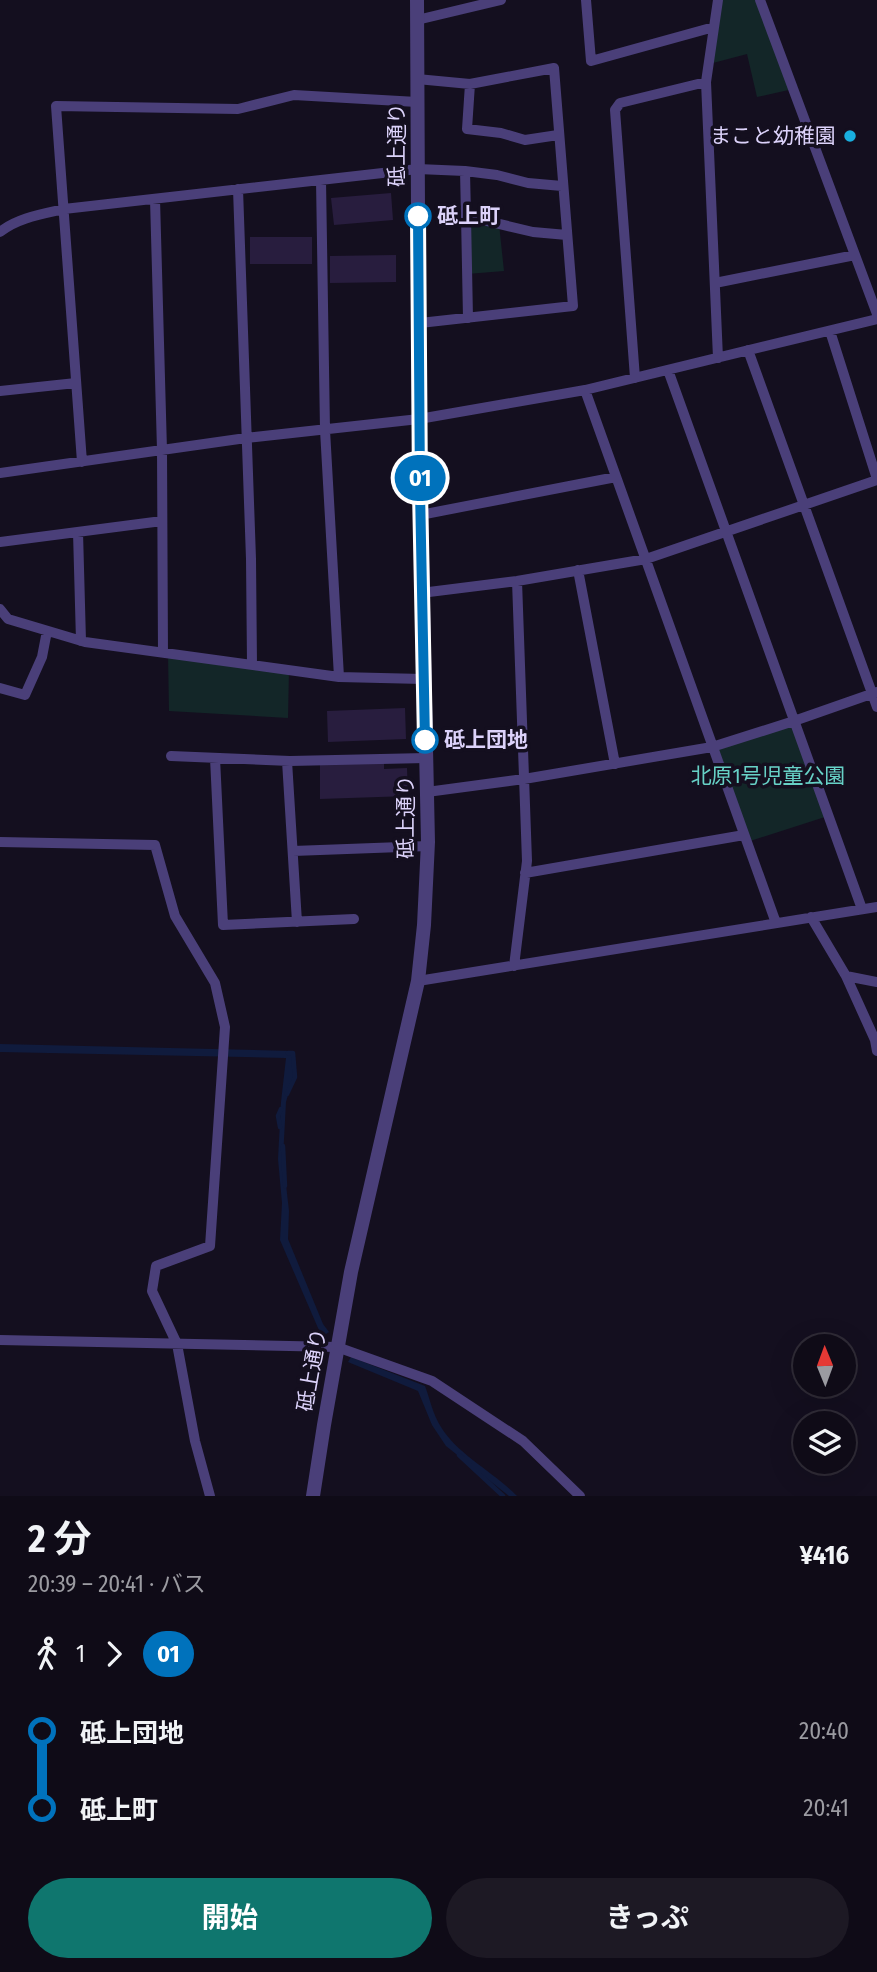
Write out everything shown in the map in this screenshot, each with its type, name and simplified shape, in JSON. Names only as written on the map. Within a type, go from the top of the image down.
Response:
[{"type":"street","name":"砥上通り","points":[[313,1496],[351,1272],[418,981],[425,914],[428,846],[421,593],[417,0]]},
{"type":"street","points":[[417,20],[501,0]]},
{"type":"street","points":[[586,0],[591,61],[714,27]]},
{"type":"street","points":[[718,0],[706,82],[718,358]]},
{"type":"street","points":[[760,0],[877,314]]},
{"type":"street","points":[[417,79],[470,84],[554,68],[573,306],[420,323]]},
{"type":"street","points":[[635,378],[615,110],[620,103],[706,82]]},
{"type":"street","points":[[470,84],[467,129],[500,133],[525,140],[558,135]]},
{"type":"street","points":[[82,462],[55,106],[237,109],[294,95],[417,102]]},
{"type":"street","points":[[0,232],[24,219],[64,209],[418,169],[465,171],[497,175],[528,184],[562,186]]},
{"type":"street","points":[[465,171],[468,318]]},
{"type":"street","points":[[321,180],[325,430],[339,677]]},
{"type":"street","points":[[238,190],[251,559],[252,665]]},
{"type":"street","points":[[155,199],[162,450],[163,653]]},
{"type":"street","points":[[466,216],[533,232],[566,236]]},
{"type":"street","points":[[715,283],[855,255]]},
{"type":"street","points":[[0,473],[246,438],[419,419],[584,390],[877,319]]},
{"type":"street","points":[[421,593],[517,581],[646,559],[877,479],[830,331]]},
{"type":"street","points":[[748,350],[875,693],[877,707]]},
{"type":"street","points":[[668,370],[862,909]]},
{"type":"street","points":[[0,391],[76,383]]},
{"type":"street","points":[[584,390],[776,923]]},
{"type":"street","points":[[420,514],[616,477]]},
{"type":"street","points":[[0,542],[163,521]]},
{"type":"street","points":[[78,532],[81,641]]},
{"type":"street","points":[[578,570],[615,764]]},
{"type":"street","points":[[514,966],[526,873],[517,581]]},
{"type":"street","points":[[0,609],[8,619],[81,641],[339,677],[424,679]]},
{"type":"street","points":[[0,688],[25,695],[42,657],[47,631]]},
{"type":"street","points":[[427,792],[524,779],[712,747],[875,693]]},
{"type":"street","points":[[171,757],[287,761],[426,758]]},
{"type":"street","points":[[215,758],[223,925],[354,919]]},
{"type":"street","points":[[287,761],[297,922]]},
{"type":"street","points":[[526,873],[744,835]]},
{"type":"street","points":[[0,842],[155,845],[175,916],[215,984],[225,1027],[209,1246],[156,1266],[152,1292],[177,1344],[195,1441],[210,1496]]},
{"type":"street","points":[[293,851],[428,846]]},
{"type":"street","points":[[418,981],[877,906]]},
{"type":"street","points":[[811,917],[846,976],[877,1051]]},
{"type":"street","points":[[846,976],[877,982]]},
{"type":"street","points":[[0,1340],[337,1347],[432,1381],[523,1441],[580,1496]]},
{"type":"green space","points":[[718,0],[760,0],[793,89],[757,97],[747,54],[709,64]]},
{"type":"green space","points":[[474,219],[499,224],[504,271],[467,274],[466,227]]},
{"type":"green space","points":[[168,654],[289,670],[288,718],[169,711]]},
{"type":"green space","name":"北原1号児童公園","points":[[794,721],[828,816],[747,842],[712,747]]},
{"type":"water","points":[[0,1044],[293,1051],[293,1077],[286,1102],[283,1158],[289,1211],[288,1239],[323,1324],[329,1332],[323,1336],[318,1328],[280,1240],[282,1203],[278,1159],[286,1058],[0,1052]]},
{"type":"water","points":[[351,1357],[425,1386],[436,1417],[448,1437],[517,1496],[509,1496],[446,1446],[432,1425],[418,1391],[348,1362]]},
{"type":"building","points":[[391,193],[393,220],[334,225],[331,198]]},
{"type":"building","points":[[250,237],[312,237],[312,264],[250,264]]},
{"type":"building","points":[[396,255],[396,282],[330,283],[330,256]]},
{"type":"building","points":[[405,708],[406,739],[328,742],[327,711]]},
{"type":"building","points":[[384,762],[384,769],[407,768],[408,796],[320,799],[320,763]]},
{"type":"waterway","points":[[287,1094],[295,1077],[293,1053],[288,1053]]},
{"type":"waterway","points":[[280,1127],[278,1116],[281,1109]]},
{"type":"waterway","points":[[283,1146],[285,1186]]},
{"type":"waterway","points":[[459,1455],[503,1496]]},
{"type":"bus line","name":"01","points":[[418,216],[425,740]]},
{"type":"place","name":"まこと幼稚園","points":[[850,136]]},
{"type":"place","name":"砥上町","points":[[418,216]]},
{"type":"place","name":"砥上団地","points":[[425,740]]}]
